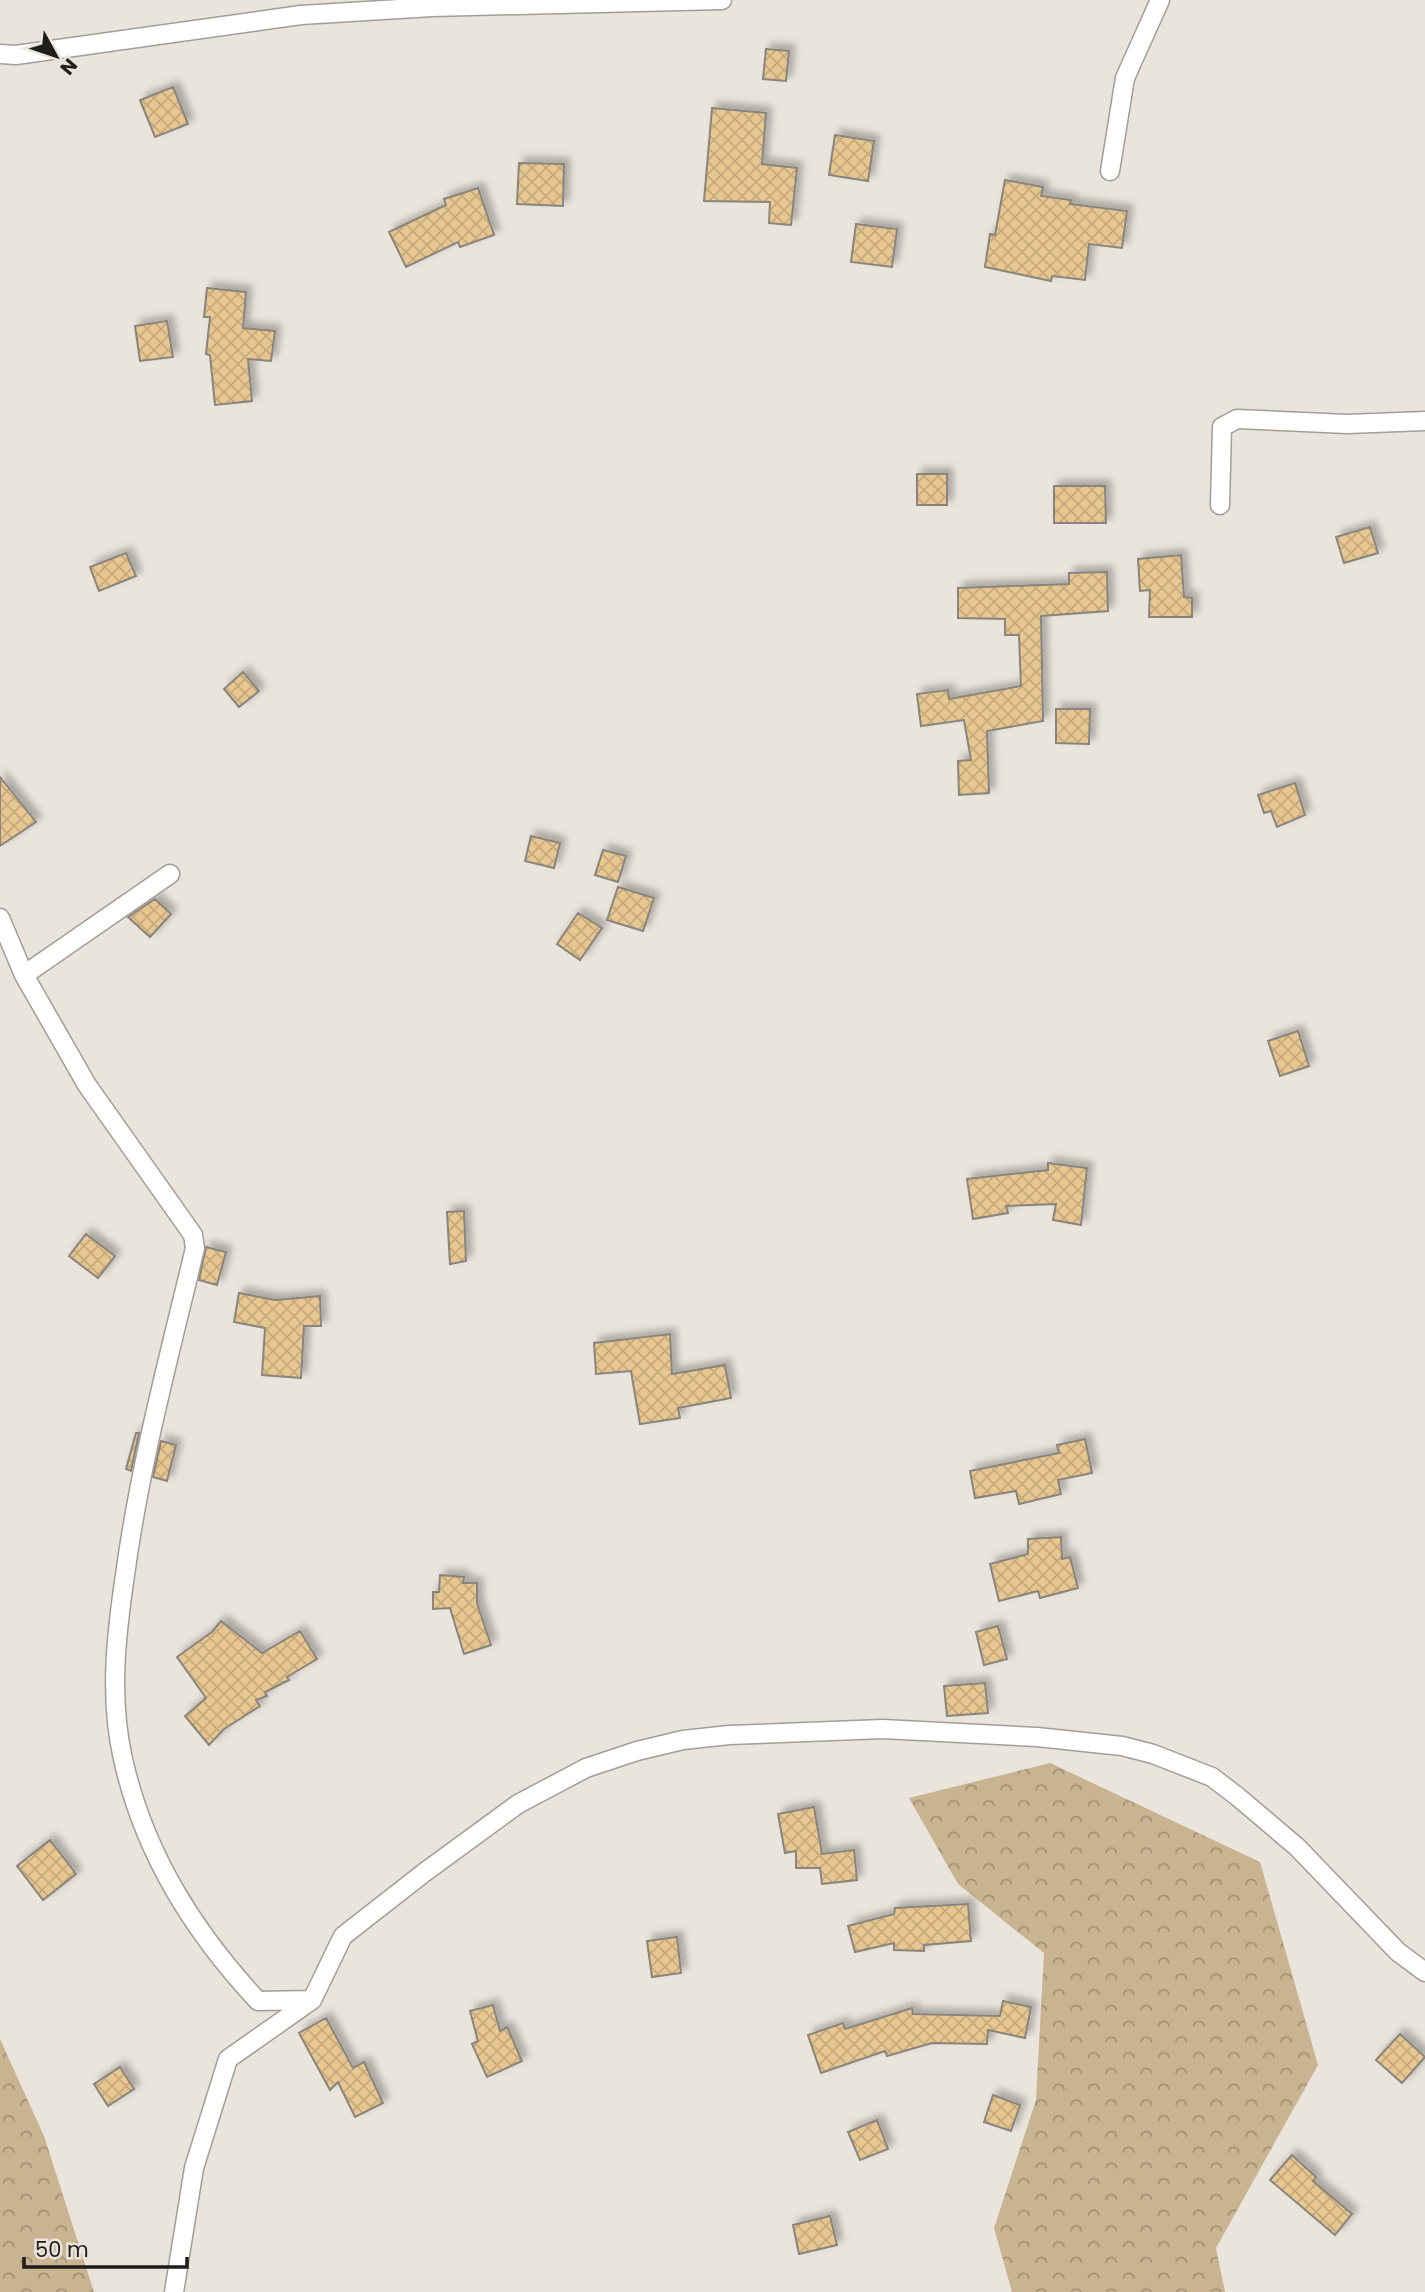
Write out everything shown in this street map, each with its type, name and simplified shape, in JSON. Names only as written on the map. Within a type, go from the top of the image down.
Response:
[{"type":"street","points":[[0,54],[16,55],[301,15],[432,7],[722,0]]},
{"type":"street","points":[[1110,172],[1125,78],[1160,0]]},
{"type":"street","points":[[1220,505],[1222,427],[1237,419],[1347,424],[1425,421]]},
{"type":"street","points":[[24,975],[170,874]]},
{"type":"street","points":[[0,918],[24,975],[87,1085],[193,1235],[195,1248],[153,1414],[134,1509],[116,1641],[115,1699],[122,1757],[131,1793],[145,1835],[169,1883],[221,1961],[258,2001],[312,2000]]},
{"type":"street","points":[[174,2292],[194,2168],[228,2059],[312,2000],[343,1936],[425,1872],[529,1798],[586,1768],[683,1740],[813,1731],[883,1730],[1037,1737],[1122,1746],[1153,1754],[1212,1777],[1238,1797],[1297,1847],[1398,1952],[1425,1972]]},
{"type":"green space","points":[[1050,1763],[1260,1862],[1318,2065],[1216,2248],[1225,2292],[1012,2292],[994,2228],[1036,2100],[1044,1953],[958,1884],[909,1798]]},
{"type":"green space","points":[[0,2039],[44,2136],[94,2292],[0,2292]]},
{"type":"building","points":[[766,49],[789,51],[786,81],[763,79]]},
{"type":"building","points":[[173,87],[188,124],[155,137],[140,100]]},
{"type":"building","points":[[712,108],[766,113],[762,164],[797,168],[791,225],[769,223],[770,202],[704,201]]},
{"type":"building","points":[[835,135],[874,141],[868,181],[829,175]]},
{"type":"building","points":[[519,163],[564,164],[563,206],[517,204]]},
{"type":"building","points":[[1005,180],[1043,187],[1041,196],[1071,200],[1070,204],[1127,211],[1122,248],[1089,244],[1085,280],[1052,276],[1051,281],[985,267],[990,234],[995,235]]},
{"type":"building","points":[[478,188],[494,235],[460,247],[458,242],[406,267],[389,232],[446,205],[444,199]]},
{"type":"building","points":[[856,224],[897,229],[892,267],[851,262]]},
{"type":"building","points":[[207,288],[246,292],[243,328],[275,331],[271,361],[248,359],[252,401],[215,405],[210,355],[206,354],[210,317],[204,317]]},
{"type":"building","points":[[167,321],[173,357],[140,361],[135,326]]},
{"type":"building","points":[[917,474],[947,474],[947,505],[917,505]]},
{"type":"building","points":[[1054,486],[1105,486],[1106,523],[1054,523]]},
{"type":"building","points":[[1370,527],[1378,553],[1344,563],[1336,537]]},
{"type":"building","points":[[126,553],[136,576],[99,591],[90,567]]},
{"type":"building","points":[[1181,555],[1184,597],[1192,598],[1192,617],[1149,617],[1150,590],[1140,591],[1138,559]]},
{"type":"building","points":[[1107,572],[1108,611],[1041,616],[1043,721],[987,731],[989,793],[959,795],[958,761],[971,760],[964,720],[921,726],[917,694],[948,690],[949,699],[1021,686],[1019,635],[1005,635],[1005,619],[958,618],[958,588],[1069,584],[1069,573]]},
{"type":"building","points":[[243,672],[259,691],[239,707],[224,689]]},
{"type":"building","points":[[1056,709],[1090,709],[1089,744],[1056,743]]},
{"type":"building","points":[[0,777],[36,822],[0,846]]},
{"type":"building","points":[[1295,783],[1305,815],[1277,827],[1271,811],[1264,813],[1258,795]]},
{"type":"building","points":[[531,836],[560,843],[554,868],[525,861]]},
{"type":"building","points":[[603,850],[626,856],[618,882],[595,875]]},
{"type":"building","points":[[618,887],[654,898],[643,931],[607,920]]},
{"type":"building","points":[[155,899],[171,914],[150,937],[128,917]]},
{"type":"building","points":[[578,913],[602,928],[580,960],[557,944]]},
{"type":"building","points":[[1298,1031],[1309,1066],[1280,1076],[1268,1041]]},
{"type":"building","points":[[1048,1163],[1087,1168],[1081,1225],[1053,1220],[1056,1204],[1006,1206],[1008,1213],[973,1219],[967,1179],[1048,1170]]},
{"type":"building","points":[[464,1211],[466,1261],[450,1264],[447,1212]]},
{"type":"building","points":[[86,1234],[115,1256],[98,1278],[69,1256]]},
{"type":"building","points":[[206,1247],[226,1252],[217,1285],[199,1280]]},
{"type":"building","points":[[239,1293],[275,1300],[320,1296],[321,1326],[304,1326],[301,1378],[262,1375],[265,1328],[234,1322]]},
{"type":"building","points":[[670,1334],[672,1374],[725,1365],[731,1398],[678,1408],[680,1418],[640,1424],[631,1371],[596,1374],[594,1343]]},
{"type":"building","points":[[136,1433],[139,1433],[131,1471],[126,1469]]},
{"type":"building","points":[[1085,1439],[1092,1473],[1058,1480],[1061,1494],[1019,1504],[1016,1491],[975,1498],[970,1471],[1059,1453],[1057,1445]]},
{"type":"building","points":[[161,1441],[176,1445],[167,1481],[153,1477]]},
{"type":"building","points":[[1061,1537],[1062,1559],[1070,1557],[1078,1588],[1040,1598],[1038,1591],[999,1601],[990,1564],[1028,1554],[1028,1539]]},
{"type":"building","points":[[440,1575],[464,1577],[463,1583],[477,1583],[477,1603],[491,1645],[464,1654],[450,1608],[433,1609],[433,1592],[439,1592]]},
{"type":"building","points":[[221,1621],[262,1653],[300,1631],[317,1659],[287,1677],[289,1680],[265,1692],[267,1696],[256,1700],[260,1706],[224,1729],[209,1745],[185,1716],[206,1698],[177,1657],[212,1632]]},
{"type":"building","points":[[998,1626],[1007,1659],[984,1665],[976,1632]]},
{"type":"building","points":[[985,1683],[988,1713],[947,1716],[944,1686]]},
{"type":"building","points":[[814,1807],[822,1854],[854,1850],[857,1880],[822,1884],[820,1868],[796,1868],[796,1851],[785,1853],[778,1814]]},
{"type":"building","points":[[50,1840],[76,1874],[43,1900],[17,1866]]},
{"type":"building","points":[[968,1904],[971,1941],[924,1945],[924,1951],[894,1950],[894,1943],[855,1952],[848,1926],[894,1914],[895,1908]]},
{"type":"building","points":[[677,1937],[681,1973],[652,1977],[647,1941]]},
{"type":"building","points":[[1003,2001],[1031,2007],[1025,2038],[988,2030],[987,2044],[932,2043],[887,2056],[885,2051],[821,2073],[808,2035],[843,2023],[845,2029],[912,2008],[913,2014],[1000,2016]]},
{"type":"building","points":[[493,2005],[500,2031],[507,2027],[522,2061],[487,2077],[472,2044],[478,2041],[470,2011]]},
{"type":"building","points":[[326,2018],[353,2068],[364,2062],[383,2103],[355,2117],[338,2082],[330,2090],[299,2033]]},
{"type":"building","points":[[1400,2034],[1425,2057],[1402,2083],[1376,2060]]},
{"type":"building","points":[[120,2067],[134,2089],[108,2106],[94,2084]]},
{"type":"building","points":[[993,2095],[1020,2105],[1011,2131],[984,2122]]},
{"type":"building","points":[[877,2120],[888,2149],[860,2160],[848,2132]]},
{"type":"building","points":[[1292,2155],[1316,2177],[1313,2181],[1352,2214],[1335,2235],[1270,2180]]},
{"type":"building","points":[[830,2216],[837,2245],[799,2254],[793,2225]]}]
